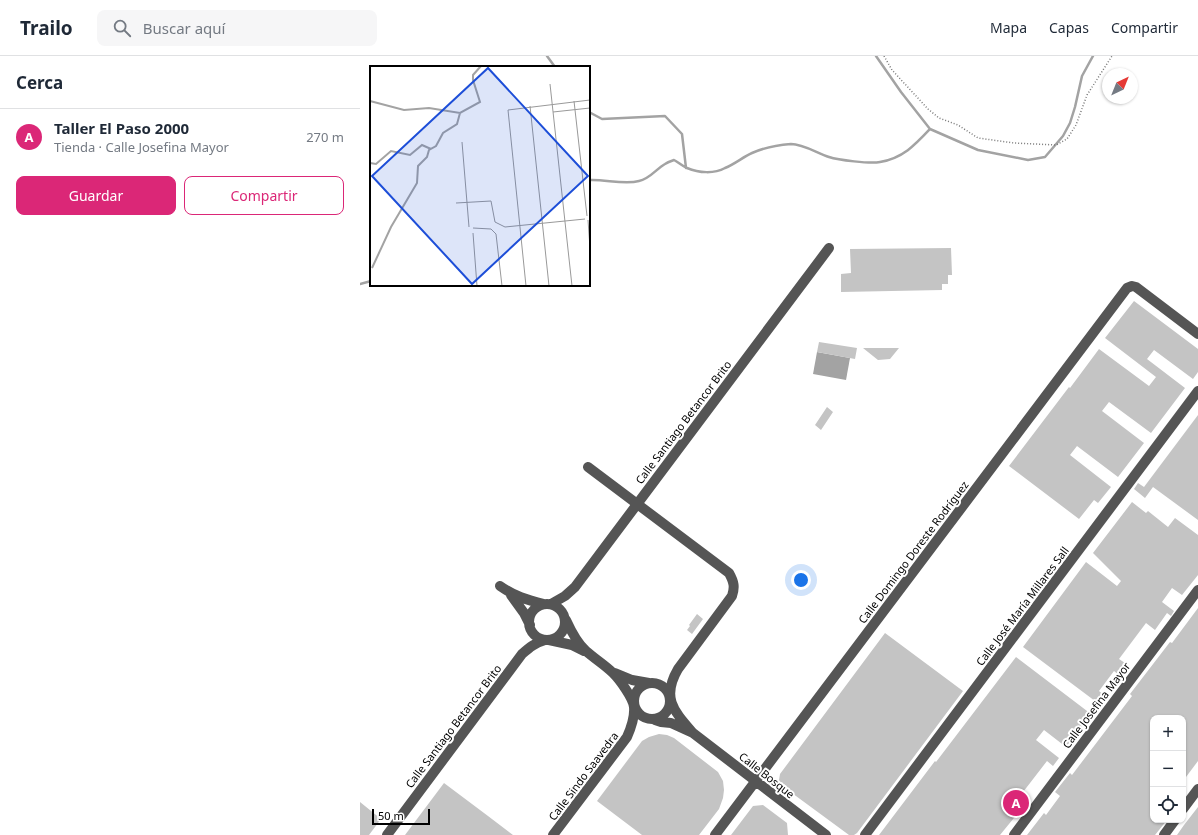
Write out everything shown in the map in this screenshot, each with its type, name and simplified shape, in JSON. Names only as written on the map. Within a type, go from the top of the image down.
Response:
[{"type":"street","name":"Calle Santiago Betancor Brito","points":[[547,604],[565,596],[575,587],[829,248]]},
{"type":"street","name":"Calle Domingo Doreste Rodríguez","points":[[715,835],[1127,288],[1132,286],[1136,287],[1198,334]]},
{"type":"street","name":"Calle José María Millares Sall","points":[[865,835],[1198,391]]},
{"type":"street","points":[[500,586],[523,599],[559,608],[575,638],[586,651],[613,673],[626,691],[638,714],[642,717],[655,720],[668,711],[672,679],[732,596],[734,588],[733,582],[729,573],[636,504],[588,466]]},
{"type":"street","name":"Calle Josefina Mayor","points":[[1014,835],[1198,590]]},
{"type":"street","points":[[510,593],[524,613],[530,625]]},
{"type":"street","points":[[547,604],[539,606],[534,610],[529,620],[531,631],[540,638],[572,645],[586,651]]},
{"type":"street","points":[[547,640],[554,639],[559,636],[565,626],[566,620]]},
{"type":"street","name":"Calle Santiago Betancor Brito","points":[[386,835],[522,654],[536,642],[547,640]]},
{"type":"street","points":[[613,673],[632,680],[656,683],[666,690],[669,694],[670,700]]},
{"type":"street","points":[[634,707],[633,701],[636,691],[644,684],[650,683]]},
{"type":"street","name":"Calle Bosque","points":[[670,700],[679,716],[693,733]]},
{"type":"street","name":"Calle Sindo Saavedra","points":[[553,835],[627,737],[632,727],[634,707]]},
{"type":"street","name":"Calle Bosque","points":[[655,720],[671,723],[693,733],[826,835]]},
{"type":"street","points":[[1186,805],[1198,789]]},
{"type":"street","points":[[1164,835],[1173,823]]},
{"type":"path","points":[[884,56],[892,70],[939,118],[958,125],[978,138],[1014,143],[1056,145],[1067,139],[1073,130],[1087,95],[1112,56]]},
{"type":"shaded area","points":[[817,352],[850,358],[846,380],[813,374]]},
{"type":"building","points":[[951,248],[952,275],[948,275],[948,284],[942,284],[942,290],[841,292],[841,274],[851,273],[850,249]]},
{"type":"building","points":[[1134,301],[1198,349],[1198,372],[1193,379],[1154,350],[1147,359],[1185,388],[1151,433],[1109,402],[1102,411],[1144,443],[1118,477],[1077,446],[1070,455],[1111,487],[1098,503],[1094,500],[1079,519],[1009,466],[1099,349],[1149,386],[1156,377],[1105,338]]},
{"type":"building","points":[[819,342],[857,348],[855,359],[817,352]]},
{"type":"building","points":[[863,348],[899,348],[890,359],[878,360]]},
{"type":"building","points":[[827,407],[833,412],[821,430],[815,425]]},
{"type":"building","points":[[1198,415],[1198,520],[1153,487],[1145,498],[1134,489],[1138,483],[1144,487]]},
{"type":"building","points":[[1132,502],[1146,513],[1148,511],[1168,527],[1175,518],[1198,535],[1198,575],[1182,595],[1172,588],[1162,602],[1174,611],[1171,616],[1167,613],[1155,630],[1146,623],[1119,659],[1128,665],[1120,676],[1114,671],[1099,691],[1105,696],[1099,704],[1023,647],[1086,562],[1117,586],[1121,581],[1093,553]]},
{"type":"building","points":[[1198,608],[1198,761],[1186,777],[1186,715],[1150,715],[1150,823],[1165,823],[1155,835],[1027,835],[1044,813],[1046,815],[1060,796],[1055,792],[1070,773],[1072,775],[1132,696],[1130,694],[1170,642],[1172,643]]},
{"type":"building","points":[[697,614],[703,619],[692,634],[687,630]]},
{"type":"building","points":[[885,633],[963,691],[857,833],[854,835],[849,835],[781,785],[779,780],[780,774]]},
{"type":"building","points":[[1016,657],[1091,714],[1066,747],[1044,730],[1036,740],[1059,758],[1053,766],[1047,761],[1020,796],[1026,801],[1018,813],[1000,835],[879,835],[935,761],[936,762]]},
{"type":"building","points":[[659,734],[674,738],[718,772],[723,781],[723,798],[719,809],[699,835],[642,835],[597,801],[642,741]]},
{"type":"building","points":[[444,783],[488,816],[513,835],[405,835]]},
{"type":"building","points":[[360,802],[381,819],[369,835],[360,835]]},
{"type":"building","points":[[763,805],[787,823],[788,835],[731,835],[753,806]]},
{"type":"building","points":[[1198,807],[1198,835],[1177,835]]},
{"type":"waterway","points":[[547,56],[554,66]]},
{"type":"waterway","points":[[876,56],[901,92],[930,129],[978,150],[1028,160],[1045,157],[1063,136],[1070,123],[1082,76],[1093,56]]},
{"type":"waterway","points":[[590,113],[602,119],[665,116],[682,134],[686,168]]},
{"type":"waterway","points":[[590,180],[621,182],[639,181],[650,176],[662,166],[674,160],[692,170],[701,172],[716,171],[721,170],[756,151],[791,144],[796,144],[833,158],[862,162],[880,162],[902,154],[914,145],[930,129]]},
{"type":"waterway","points":[[360,284],[370,281]]},
{"type":"place","name":"Taller El Paso 2000","points":[[1016,803]]}]
